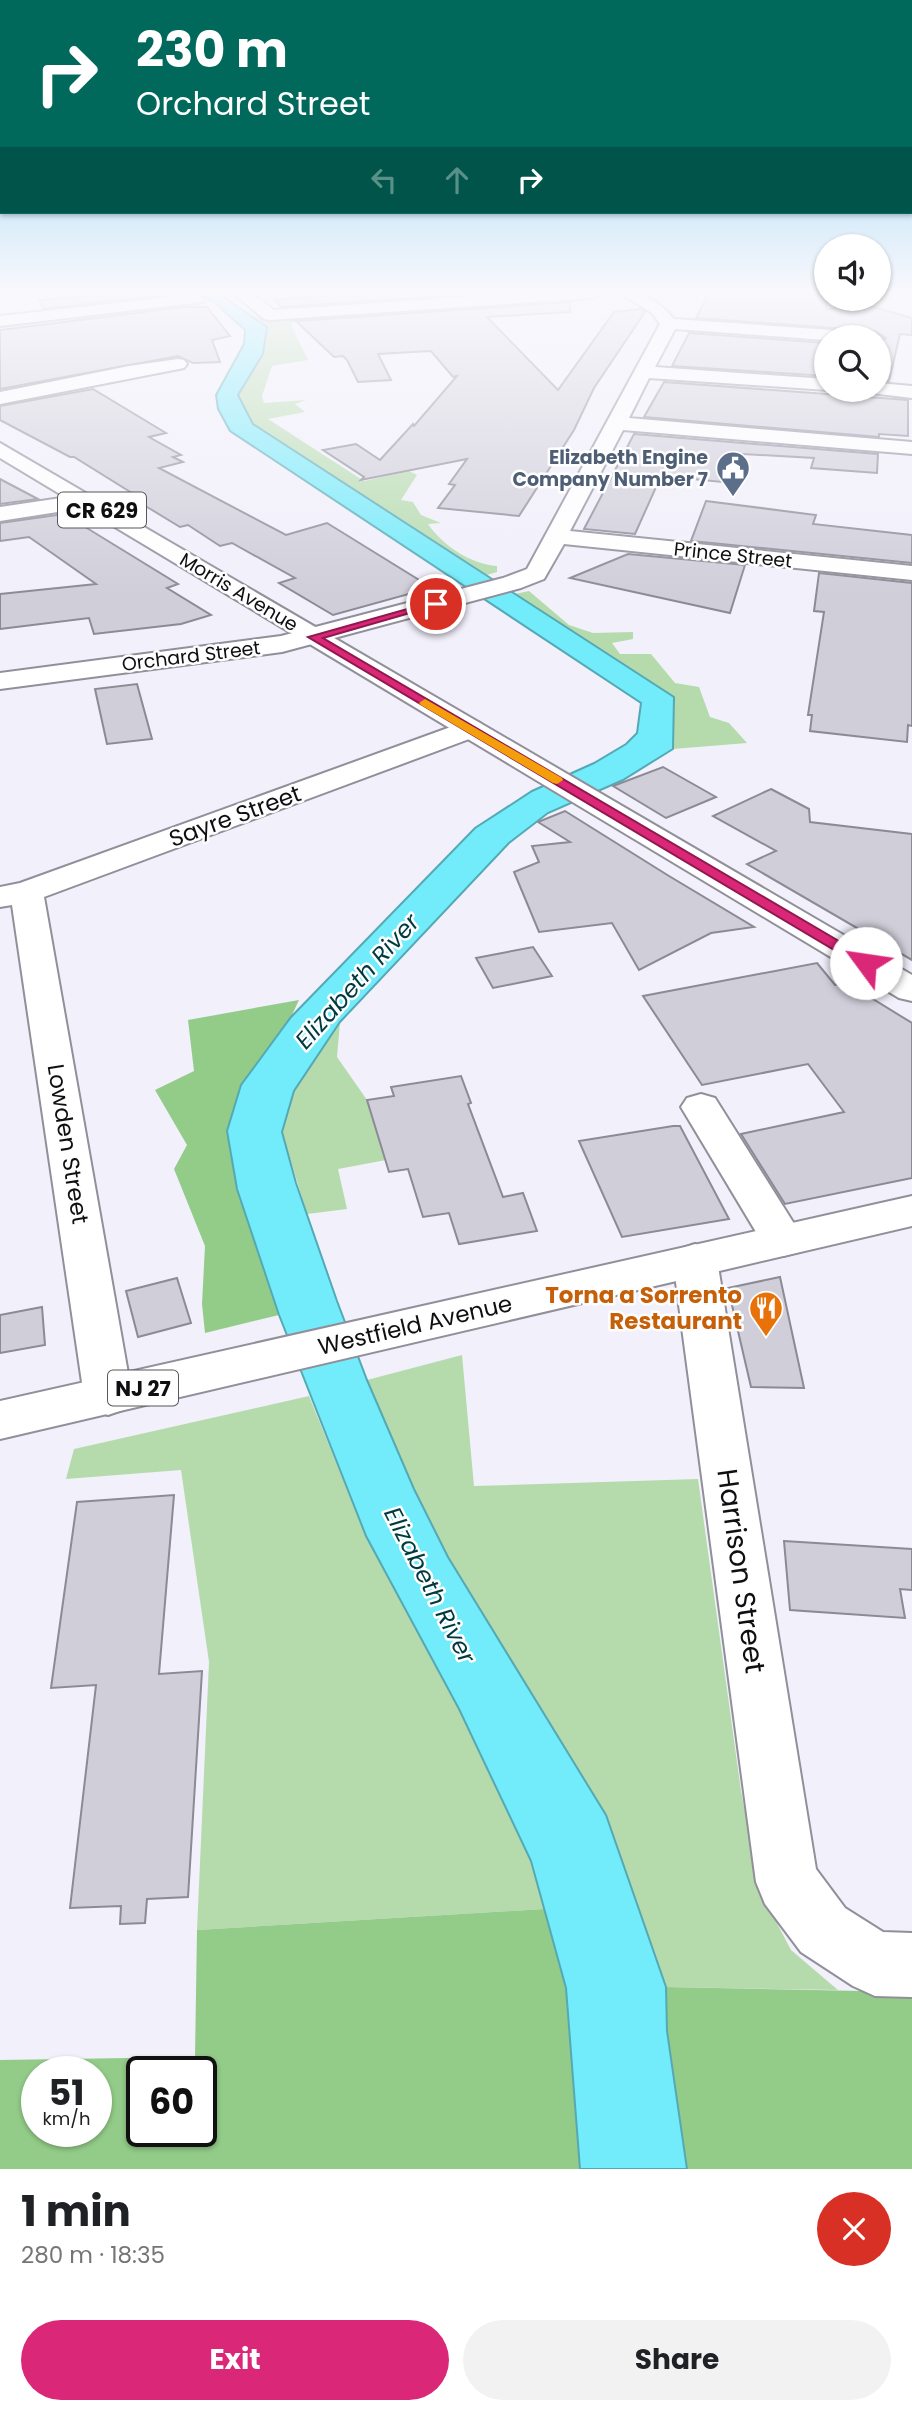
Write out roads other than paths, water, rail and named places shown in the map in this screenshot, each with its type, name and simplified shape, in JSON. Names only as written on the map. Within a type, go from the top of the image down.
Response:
[{"type":"street","points":[[0,398],[18,394]]},
{"type":"street","points":[[536,574],[630,394]]},
{"type":"street","points":[[615,423],[912,448]]},
{"type":"street","name":"Morris Avenue","points":[[0,449],[912,990]]},
{"type":"street","points":[[0,514],[88,501]]},
{"type":"street","name":"Prince Street","points":[[555,536],[619,546],[912,573]]},
{"type":"street","name":"Orchard Street","points":[[0,681],[265,647],[314,637],[512,583],[574,564],[619,546]]},
{"type":"street","name":"Sayre Street","points":[[14,895],[470,729]]},
{"type":"street","name":"Lowden Street","points":[[14,895],[108,1396]]},
{"type":"street","points":[[701,1107],[783,1241]]},
{"type":"street","name":"Westfield Avenue","points":[[0,1420],[912,1211]]},
{"type":"street","name":"Harrison Street","points":[[695,1260],[787,1882],[823,1930],[875,1964],[912,1965]]},
{"type":"water","name":"Elizabeth River","points":[[238,394],[253,424],[674,697],[673,749],[623,780],[548,813],[509,843],[340,1022],[294,1091],[282,1132],[296,1183],[337,1301],[367,1380],[414,1489],[448,1557],[606,1815],[666,1987],[667,2031],[687,2169],[580,2169],[566,1988],[531,1861],[459,1709],[366,1536],[279,1315],[237,1189],[227,1131],[241,1085],[291,1017],[475,828],[532,791],[594,763],[626,744],[637,733],[641,703],[230,431],[218,409],[216,395]]},
{"type":"place","name":"Elizabeth Engine Company Number 7","points":[[733,498]]},
{"type":"place","name":"Torna a Sorrento Restaurant","points":[[766,1338]]}]
